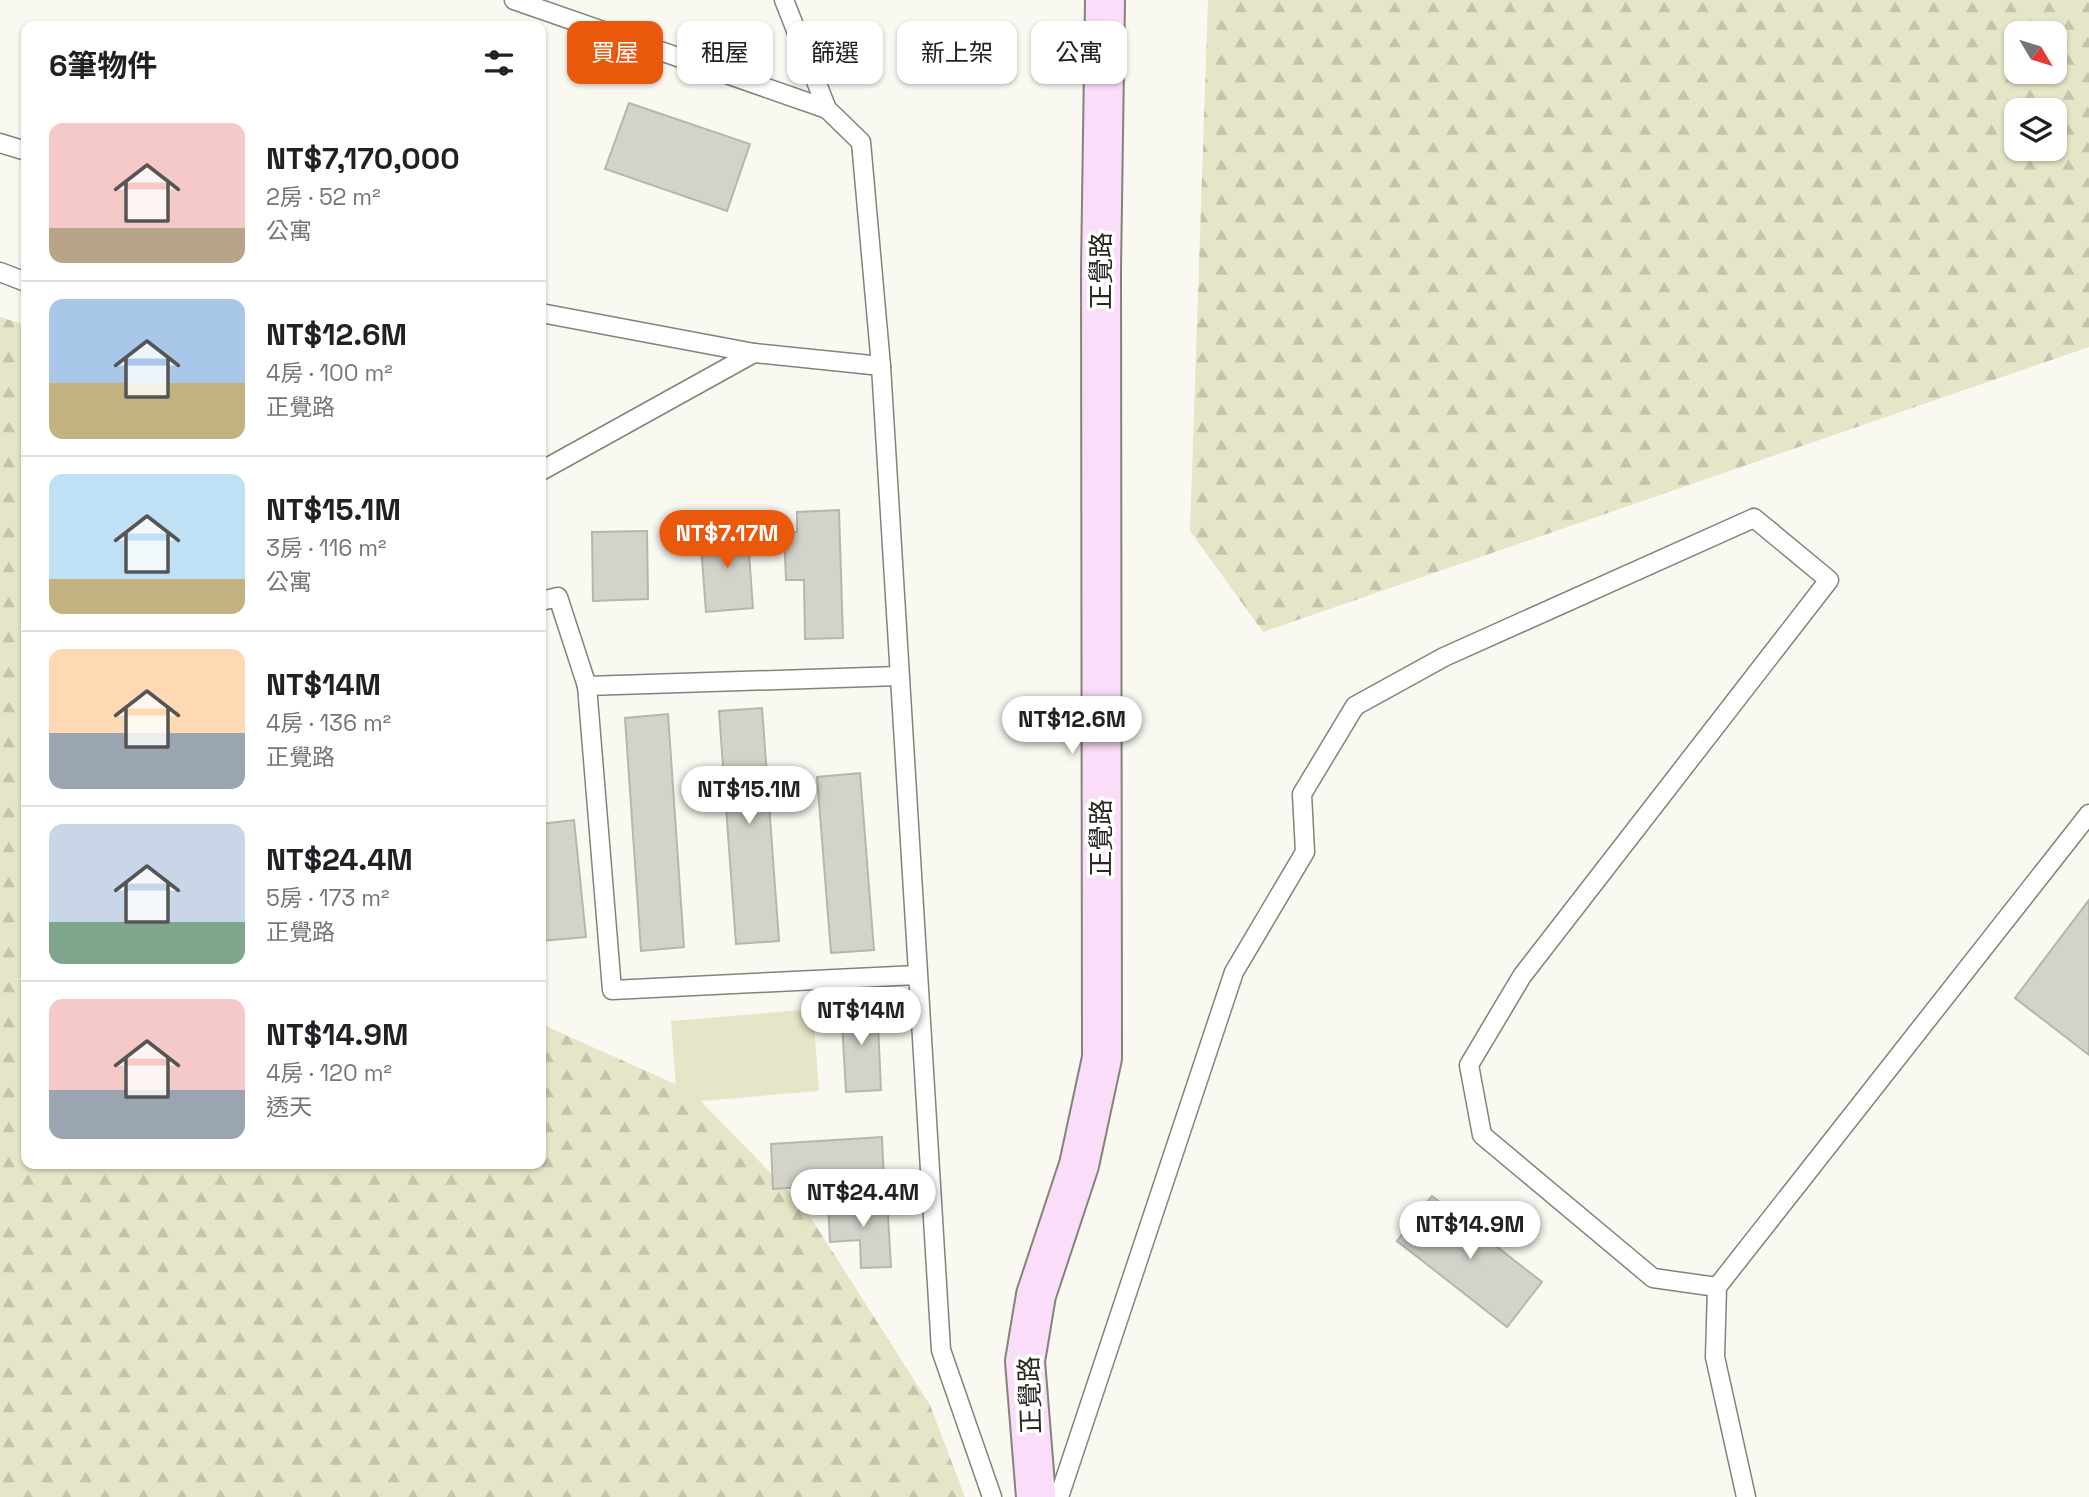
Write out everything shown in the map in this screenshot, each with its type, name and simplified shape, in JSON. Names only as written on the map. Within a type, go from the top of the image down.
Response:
[{"type":"street","name":"正覺路","points":[[1036,1497],[1025,1361],[1036,1296],[1079,1166],[1102,1058],[1101,270],[1105,0]]},
{"type":"lane","points":[[514,0],[827,109]]},
{"type":"lane","points":[[784,0],[827,109],[861,142],[881,366],[941,1350],[992,1497]]},
{"type":"lane","points":[[0,143],[21,149]]},
{"type":"lane","points":[[0,272],[21,280]]},
{"type":"lane","points":[[546,314],[754,353],[881,366]]},
{"type":"lane","points":[[546,468],[754,353]]},
{"type":"lane","points":[[1059,1497],[1234,972],[1305,852],[1302,794],[1355,706],[1444,657],[1754,518],[1829,580],[1522,976],[1469,1065],[1482,1135],[1653,1278],[1717,1287]]},
{"type":"lane","points":[[546,600],[558,597],[587,686],[612,990],[917,975]]},
{"type":"lane","points":[[587,686],[899,676]]},
{"type":"lane","points":[[1746,1497],[1715,1357],[1717,1287],[2089,814]]},
{"type":"green space","points":[[1208,0],[2089,0],[2089,347],[1263,632],[1190,531]]},
{"type":"green space","points":[[0,317],[21,323],[21,1169],[546,1169],[546,1026],[691,1091],[804,1207],[930,1405],[965,1497],[0,1497]]},
{"type":"green space","points":[[813,1009],[819,1091],[677,1103],[671,1021]]},
{"type":"building","points":[[629,103],[750,144],[727,211],[605,169]]},
{"type":"building","points":[[839,510],[843,638],[805,639],[804,580],[786,580],[784,532],[797,532],[797,512]]},
{"type":"building","points":[[747,527],[753,608],[706,612],[700,532]]},
{"type":"building","points":[[647,531],[648,599],[593,601],[592,532]]},
{"type":"building","points":[[762,708],[779,941],[736,944],[719,711]]},
{"type":"building","points":[[668,714],[684,947],[641,951],[625,718]]},
{"type":"building","points":[[860,773],[874,950],[831,953],[817,777]]},
{"type":"building","points":[[574,820],[586,937],[546,941],[546,823]]},
{"type":"building","points":[[2089,900],[2089,1055],[2015,998]]},
{"type":"building","points":[[877,1003],[881,1090],[846,1092],[841,1005]]},
{"type":"building","points":[[882,1137],[884,1182],[773,1189],[771,1144]]},
{"type":"building","points":[[1432,1196],[1542,1282],[1507,1327],[1397,1241]]},
{"type":"building","points":[[887,1198],[891,1267],[861,1268],[860,1240],[830,1242],[828,1201]]}]
